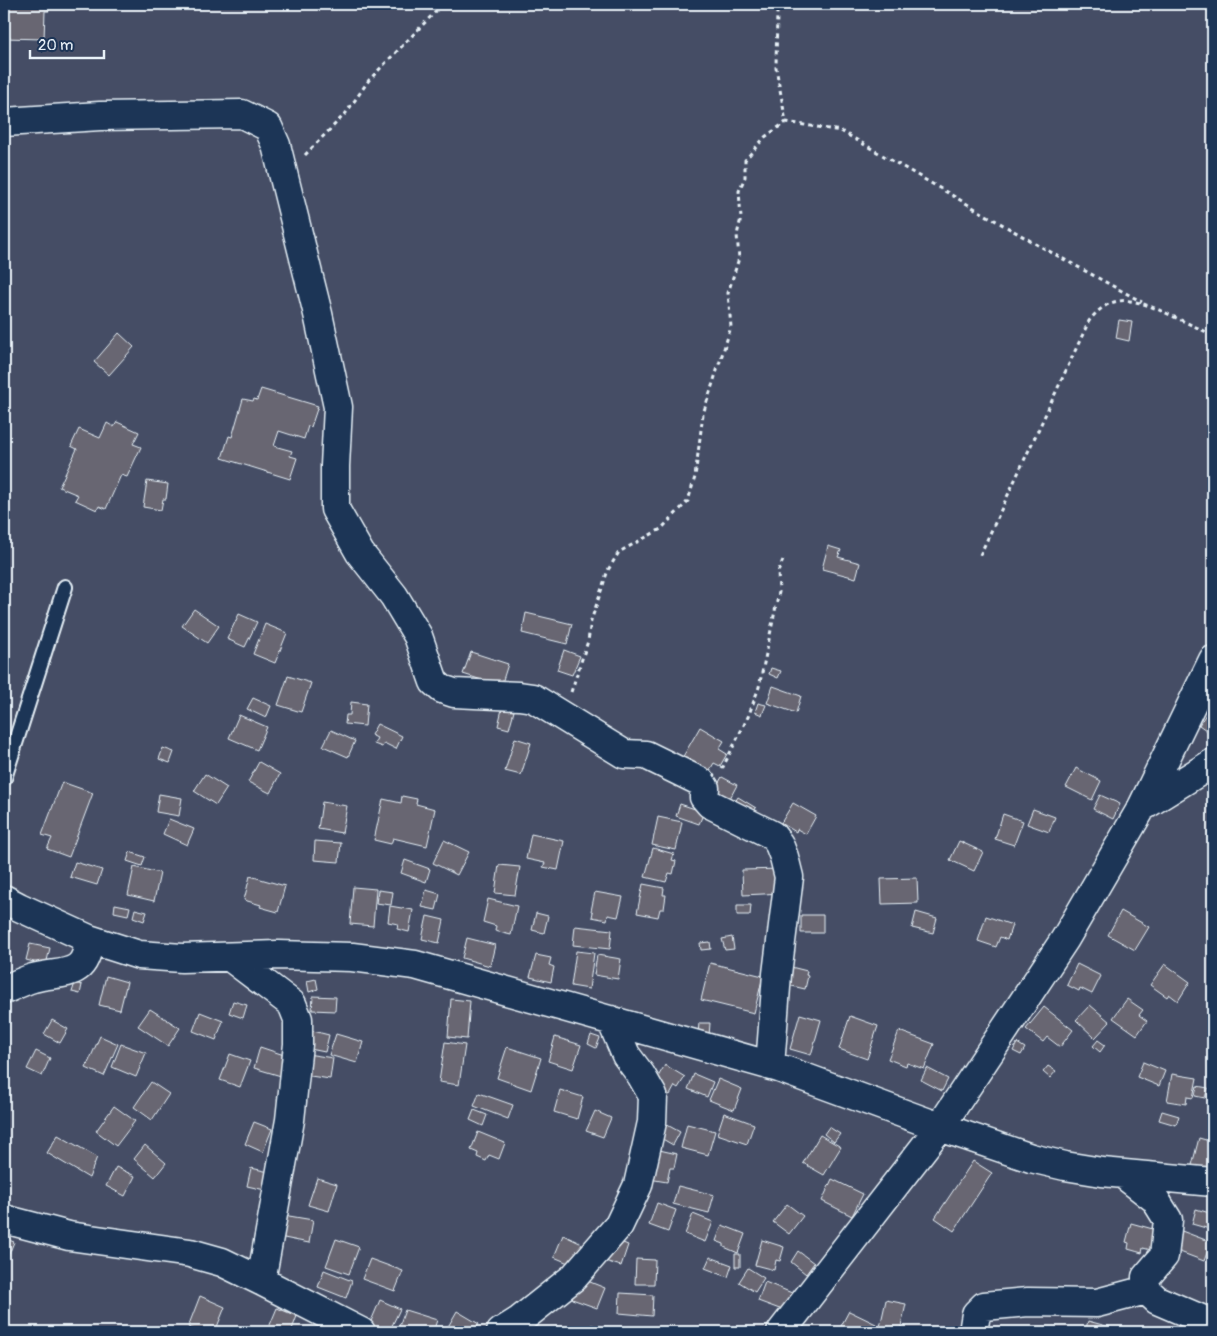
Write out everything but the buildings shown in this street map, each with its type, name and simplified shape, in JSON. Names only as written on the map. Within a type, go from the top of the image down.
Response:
[{"type":"street","points":[[4,122],[100,116],[242,114],[268,127],[276,145],[318,314],[338,407],[335,508],[360,553],[394,596],[418,636],[434,682],[442,690],[533,698],[624,754],[646,755],[701,782],[705,788],[704,797],[710,804],[772,835],[779,844],[789,877],[776,974],[770,1066]]},
{"type":"street","points":[[781,1332],[940,1128],[1065,939],[1142,807],[1213,660]]},
{"type":"street","points":[[1142,807],[1213,763]]},
{"type":"street","points":[[4,899],[90,940],[139,955],[182,958],[277,955],[352,957],[415,965],[770,1066],[940,1128],[1031,1158],[1065,1166],[1124,1175],[1213,1182]]},
{"type":"street","points":[[4,990],[32,978],[74,970],[84,963],[90,940]]},
{"type":"street","points":[[230,957],[292,1004],[298,1019],[298,1044],[290,1120],[261,1280]]},
{"type":"street","points":[[501,1332],[520,1320],[574,1277],[619,1225],[638,1185],[652,1122],[653,1096],[641,1075],[626,1056],[611,1020]]},
{"type":"street","points":[[1124,1175],[1155,1199],[1168,1220],[1164,1256],[1146,1277],[1146,1290],[1157,1300],[1213,1324]]},
{"type":"street","points":[[4,1220],[69,1236],[190,1253],[222,1262],[361,1332]]},
{"type":"street","points":[[973,1332],[976,1314],[984,1306],[1028,1302],[1097,1303],[1146,1290]]},
{"type":"lane","points":[[4,778],[65,587]]},
{"type":"path","points":[[284,177],[346,113],[369,80],[443,4]]},
{"type":"path","points":[[772,4],[777,11],[776,68],[786,122]]},
{"type":"path","points":[[564,716],[588,641],[590,621],[608,570],[618,552],[661,529],[688,501],[695,477],[703,414],[731,327],[728,293],[739,258],[737,235],[741,218],[739,191],[745,177],[745,160],[765,137],[786,122],[841,131],[1036,244],[1142,302],[1213,335]]},
{"type":"path","points":[[980,555],[1088,321],[1105,304],[1128,300],[1142,302]]},
{"type":"path","points":[[705,788],[721,771],[748,717],[759,687],[779,592],[778,572],[783,560]]},
{"type":"shaded area","points":[[4,4],[1213,4],[1213,1332],[4,1332]]}]
